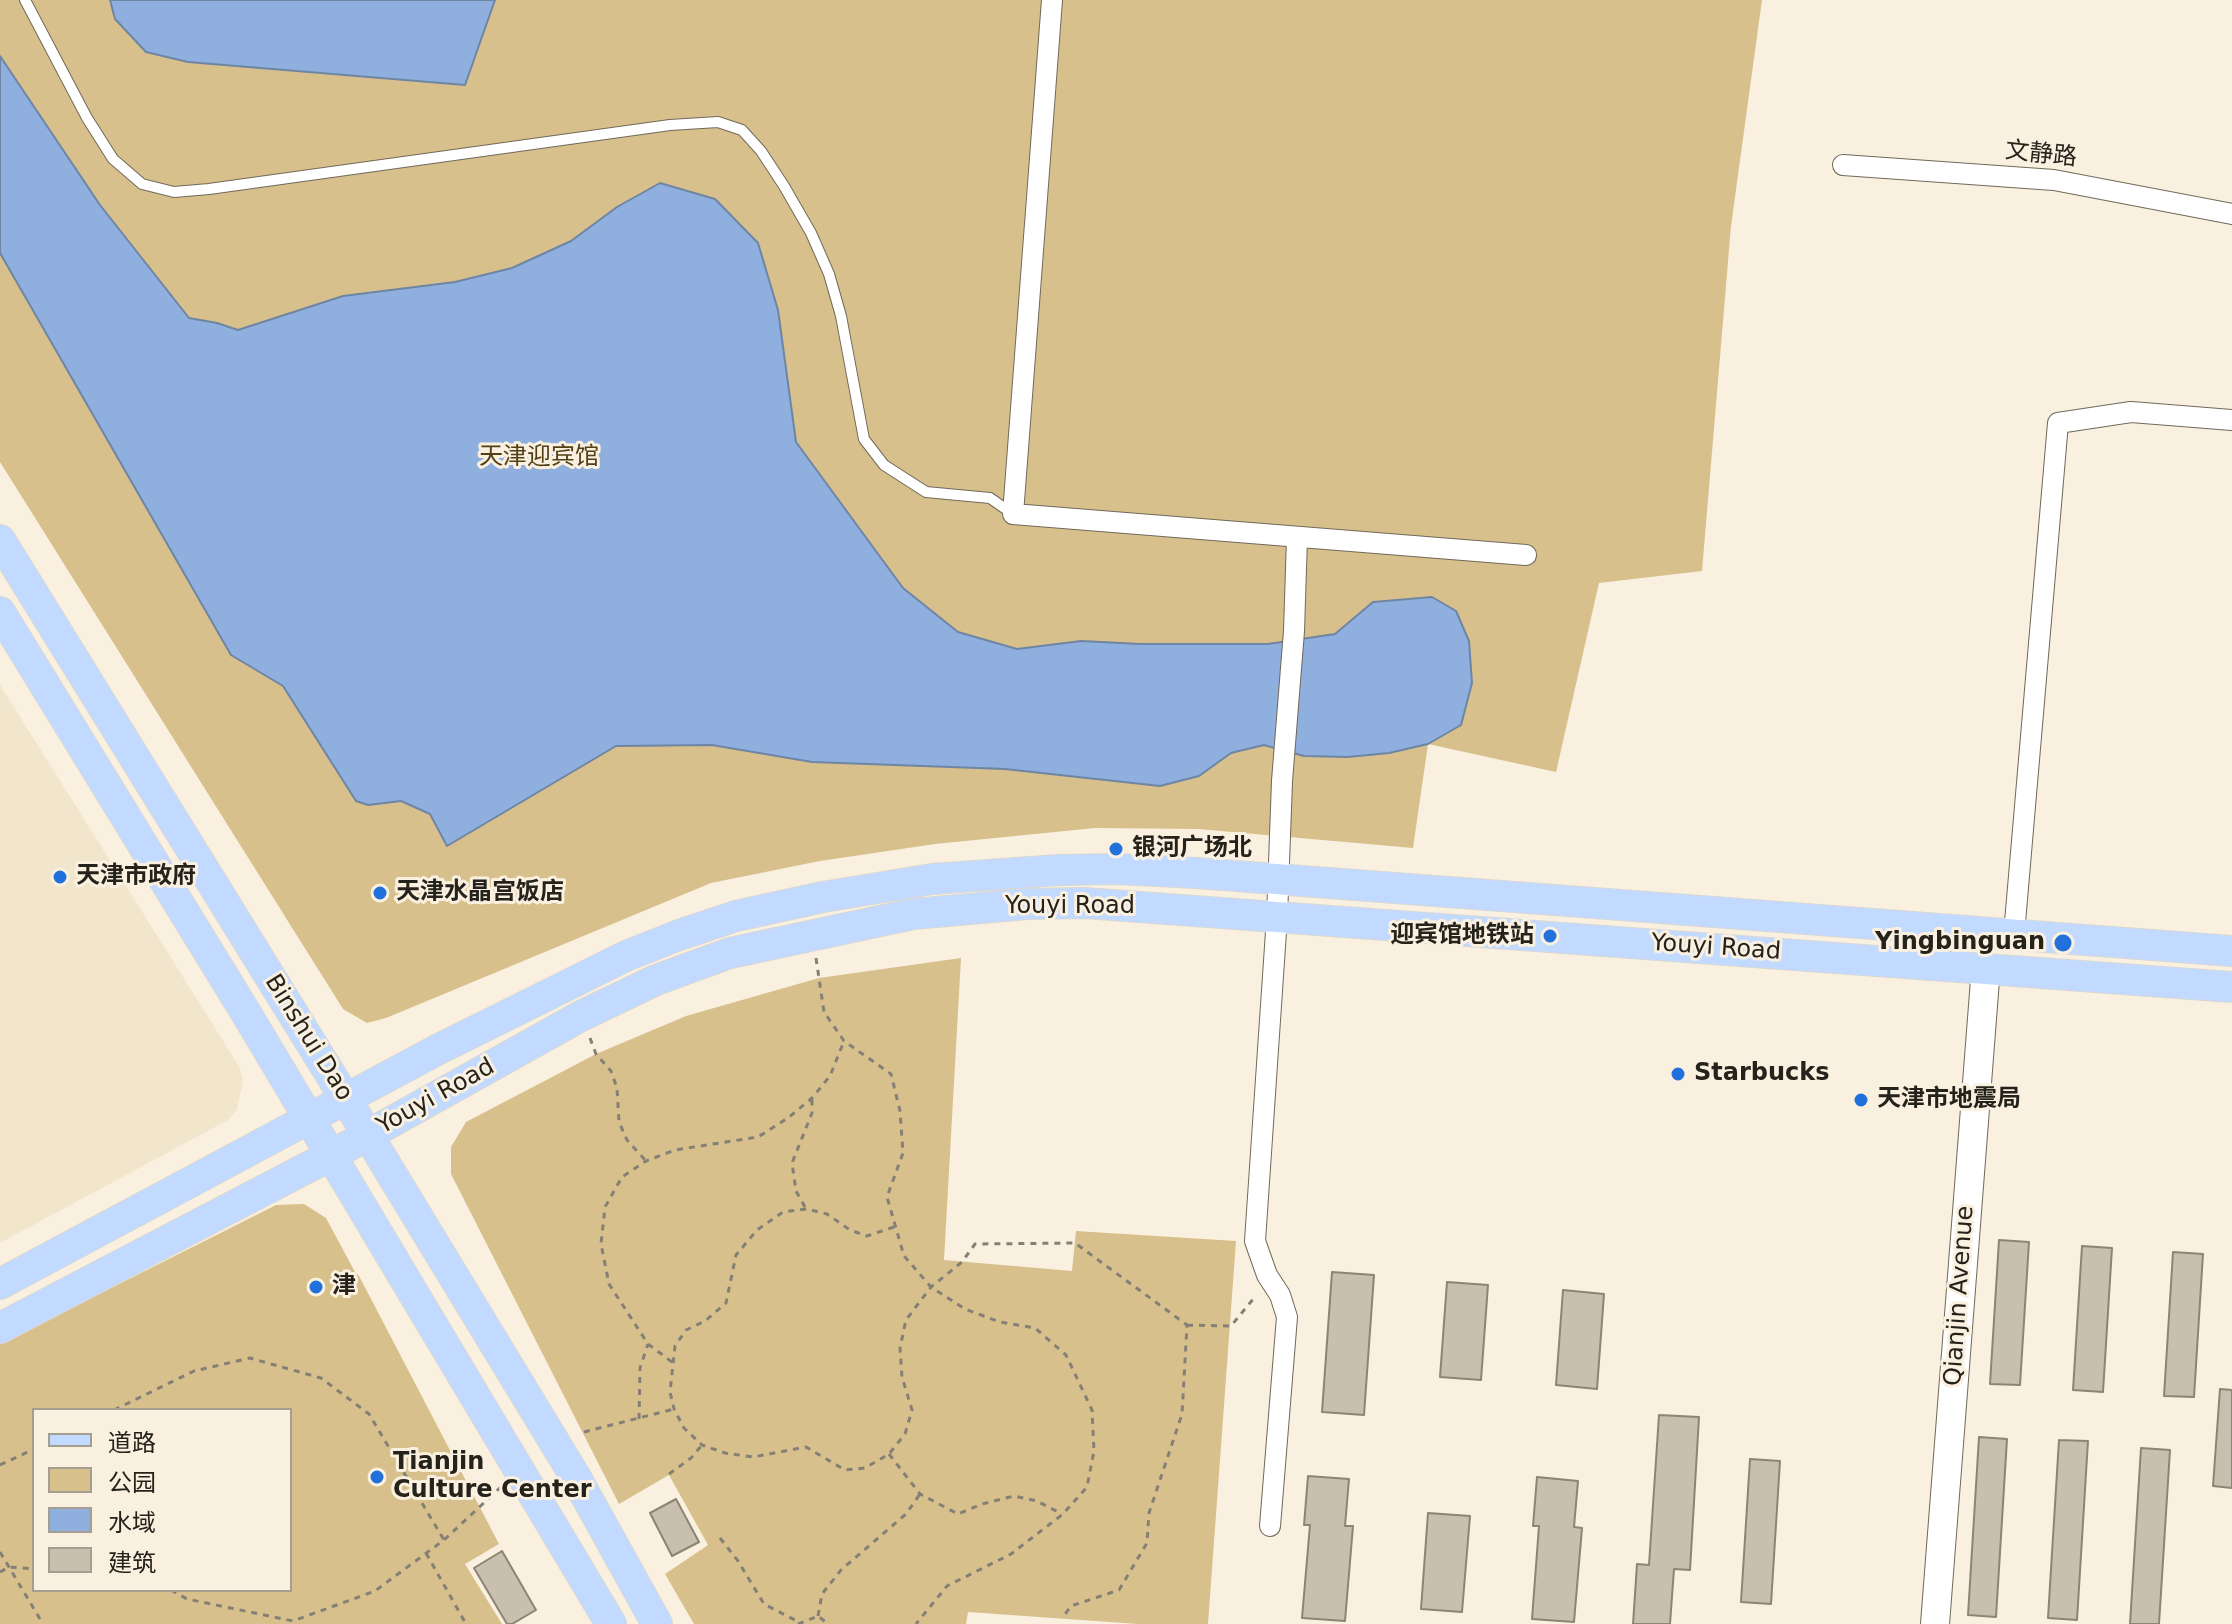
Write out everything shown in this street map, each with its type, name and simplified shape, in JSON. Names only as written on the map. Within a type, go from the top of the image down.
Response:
[{"type":"main road","name":"Binshui Dao","points":[[0,540],[347,1099],[575,1476],[657,1624]]},
{"type":"main road","name":"Binshui Dao","points":[[0,612],[310,1120],[611,1624]]},
{"type":"main road","name":"Youyi Road","points":[[0,1284],[437,1050],[626,956],[736,916],[823,897],[932,879],[1117,869],[2232,951]]},
{"type":"main road","name":"Youyi Road","points":[[0,1328],[331,1155],[581,1016],[656,980],[730,953],[913,914],[1042,904],[1100,903],[2232,987]]},
{"type":"street","points":[[1052,0],[1013,514],[1526,555]]},
{"type":"street","name":"文静路","points":[[1843,165],[2054,180],[2232,214]]},
{"type":"street","points":[[2014,934],[2058,423],[2131,412],[2232,420]]},
{"type":"street","points":[[1270,1526],[1287,1317],[1255,1241],[1277,917],[1297,538]]},
{"type":"street","name":"Qianjin Avenue","points":[[1935,1624],[1993,968]]},
{"type":"street","name":"Qianjin Avenue","points":[[1949,1624],[1993,968]]},
{"type":"lane","points":[[25,0],[87,118],[113,159],[142,184],[174,192],[670,125],[718,122],[742,130],[761,151],[784,186],[811,233],[829,274],[841,316],[864,439],[884,465],[926,492],[990,498],[1013,514]]},
{"type":"path","points":[[813,935],[824,1012],[844,1041],[891,1074],[900,1111],[903,1153],[887,1197],[904,1256],[931,1287],[965,1309],[1000,1322],[1035,1328],[1066,1355],[1092,1410],[1094,1451],[1087,1487],[1063,1514],[1011,1554],[947,1586],[916,1624]]},
{"type":"path","points":[[581,1016],[596,1054],[611,1071],[617,1088],[619,1122],[627,1140],[646,1161]]},
{"type":"path","points":[[672,1362],[648,1344],[609,1284],[601,1244],[605,1207],[622,1177],[646,1161],[675,1150],[758,1137],[788,1118],[812,1098],[830,1076],[844,1041]]},
{"type":"path","points":[[807,1209],[796,1191],[792,1163],[812,1113],[812,1098]]},
{"type":"path","points":[[894,1227],[867,1236],[850,1230],[827,1214],[807,1209],[783,1212],[757,1230],[736,1255],[726,1303],[705,1321],[686,1330],[675,1346],[670,1392],[674,1409],[684,1428],[702,1445],[725,1453],[753,1457],[806,1447],[845,1470],[865,1468],[889,1454],[905,1434],[912,1410],[902,1377],[900,1348],[906,1320],[931,1287],[962,1262],[975,1244],[1075,1243],[1187,1325],[1231,1326],[1254,1298]]},
{"type":"path","points":[[1063,1617],[1071,1606],[1119,1590],[1147,1543],[1149,1513],[1182,1414],[1187,1325]]},
{"type":"path","points":[[639,1419],[640,1368],[648,1344]]},
{"type":"path","points":[[118,1408],[194,1371],[250,1358],[321,1378],[369,1414],[444,1540]]},
{"type":"path","points":[[584,1432],[674,1409]]},
{"type":"path","points":[[669,1474],[691,1458],[702,1445]]},
{"type":"path","points":[[0,1465],[32,1450]]},
{"type":"path","points":[[889,1454],[920,1494],[958,1514],[1014,1496],[1037,1501],[1063,1514]]},
{"type":"path","points":[[175,1592],[187,1599],[293,1621],[375,1591],[444,1540],[520,1470]]},
{"type":"path","points":[[818,1616],[822,1594],[841,1570],[906,1514],[920,1494]]},
{"type":"path","points":[[720,1538],[764,1604],[798,1623],[818,1616]]},
{"type":"path","points":[[0,1552],[43,1624]]},
{"type":"path","points":[[426,1553],[466,1624]]},
{"type":"path","points":[[0,1572],[9,1567],[32,1569]]},
{"type":"path","points":[[818,1616],[828,1624]]},
{"type":"path","points":[[304,1617],[306,1624]]},
{"type":"shaded area","name":"天津市政府","points":[[0,685],[240,1068],[243,1081],[237,1110],[228,1120],[0,1243]]},
{"type":"green space","name":"天津迎宾馆","points":[[0,0],[1762,0],[1731,226],[1702,571],[1599,583],[1556,772],[1428,744],[1413,848],[1198,829],[1095,828],[935,844],[820,861],[711,883],[386,1018],[367,1023],[343,1009],[0,462]]},
{"type":"green space","points":[[961,958],[944,1260],[1072,1271],[1076,1231],[1236,1241],[1208,1624],[1138,1624],[968,1612],[966,1624],[694,1624],[665,1574],[708,1545],[669,1475],[619,1504],[451,1174],[451,1147],[466,1122],[596,1054],[686,1016],[819,978]]},
{"type":"green space","name":"Tianjin Culture Center","points":[[304,1204],[326,1218],[499,1544],[465,1564],[502,1624],[0,1624],[0,1344],[276,1205]]},
{"type":"water","points":[[110,0],[495,0],[465,85],[188,62],[146,52],[115,19]]},
{"type":"water","points":[[0,56],[100,205],[189,318],[238,330],[343,296],[455,282],[512,268],[571,241],[617,207],[660,183],[715,199],[758,243],[778,310],[796,442],[903,588],[958,632],[1017,649],[1081,641],[1268,644],[1335,634],[1373,602],[1432,597],[1456,611],[1469,641],[1472,683],[1461,725],[1428,744],[1389,753],[1348,757],[1304,756],[1264,745],[1231,753],[1199,776],[1160,786],[1005,769],[812,762],[712,745],[616,746],[447,846],[430,814],[401,801],[368,805],[356,801],[283,686],[231,655],[0,253]]},
{"type":"building","points":[[1999,1240],[2029,1242],[2020,1385],[1990,1384]]},
{"type":"building","points":[[2082,1246],[2112,1248],[2103,1392],[2073,1390]]},
{"type":"building","points":[[2173,1252],[2203,1254],[2194,1397],[2164,1396]]},
{"type":"building","points":[[1332,1272],[1374,1275],[1364,1415],[1322,1412]]},
{"type":"building","points":[[1447,1282],[1488,1285],[1481,1380],[1440,1377]]},
{"type":"building","points":[[1563,1290],[1604,1294],[1597,1389],[1556,1385]]},
{"type":"building","points":[[2220,1389],[2232,1390],[2232,1488],[2213,1486]]},
{"type":"building","points":[[1659,1415],[1699,1417],[1690,1570],[1674,1569],[1670,1624],[1633,1624],[1637,1564],[1649,1565]]},
{"type":"building","points":[[1979,1437],[2007,1439],[1996,1617],[1968,1615]]},
{"type":"building","points":[[2059,1440],[2088,1441],[2077,1620],[2048,1618]]},
{"type":"building","points":[[2141,1448],[2170,1450],[2159,1624],[2130,1624]]},
{"type":"building","points":[[1750,1459],[1780,1461],[1771,1604],[1741,1602]]},
{"type":"building","points":[[1308,1476],[1349,1479],[1345,1526],[1353,1526],[1345,1621],[1302,1618],[1310,1525],[1304,1525]]},
{"type":"building","points":[[1537,1477],[1578,1481],[1574,1527],[1582,1528],[1574,1622],[1532,1619],[1539,1526],[1533,1526]]},
{"type":"building","points":[[676,1499],[699,1542],[672,1556],[650,1513]]},
{"type":"building","points":[[1428,1513],[1470,1516],[1462,1612],[1421,1609]]},
{"type":"building","points":[[502,1551],[536,1610],[512,1624],[507,1624],[474,1568]]},
{"type":"place","name":"银河广场北","points":[[1116,849]]},
{"type":"place","name":"天津市政府","points":[[60,877]]},
{"type":"place","name":"天津水晶宫饭店","points":[[380,893]]},
{"type":"place","name":"迎宾馆地铁站","points":[[1550,936]]},
{"type":"place","name":"Yingbinguan","points":[[2063,943]]},
{"type":"place","name":"Starbucks","points":[[1678,1074]]},
{"type":"place","name":"天津市地震局","points":[[1861,1100]]},
{"type":"place","name":"津","points":[[316,1287]]},
{"type":"place","name":"Tianjin Culture Center","points":[[377,1477]]}]
